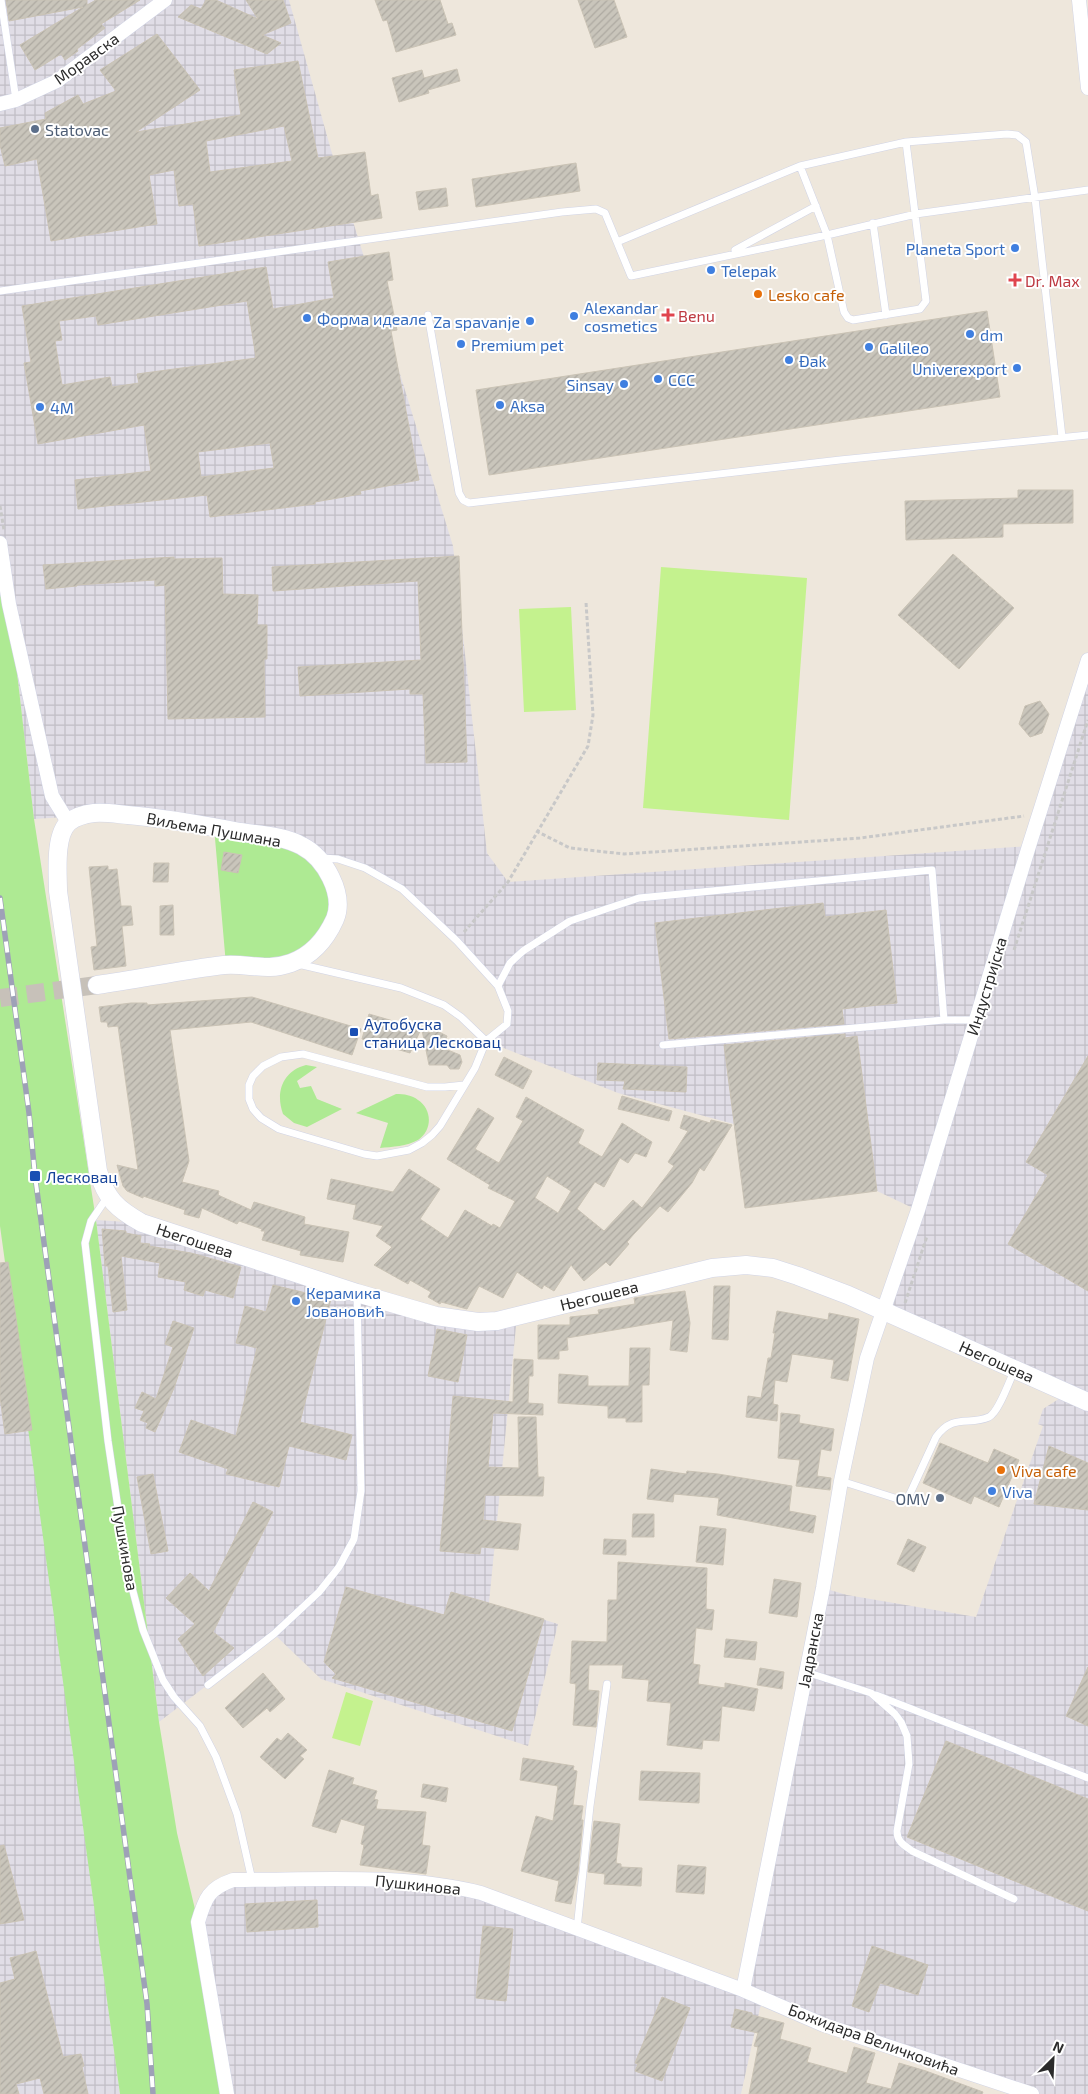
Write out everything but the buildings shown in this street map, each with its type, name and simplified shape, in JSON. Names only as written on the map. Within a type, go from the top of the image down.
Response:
[{"type":"street","name":"Моравска","points":[[0,104],[16,100],[57,81],[165,0]]},
{"type":"street","points":[[1079,0],[1088,83]]},
{"type":"street","points":[[0,543],[9,604],[52,796],[68,822],[63,833],[57,861],[58,891],[98,1171],[108,1196]]},
{"type":"street","name":"Индустријска","points":[[883,1311],[918,1210],[1038,815],[1088,660]]},
{"type":"street","name":"Виљема Пушмана","points":[[68,822],[80,816],[94,813],[146,817],[272,837],[302,846],[319,857]]},
{"type":"street","points":[[97,985],[226,965],[274,968],[314,952],[329,932],[336,915],[339,900],[330,877],[319,857]]},
{"type":"street","name":"Његошева","points":[[108,1196],[119,1209],[142,1223],[356,1293],[460,1320],[497,1321],[712,1268],[746,1265],[773,1268],[798,1276],[900,1318],[1088,1402]]},
{"type":"street","name":"Јадранска","points":[[743,1990],[806,1672],[841,1481],[867,1358],[883,1311]]},
{"type":"street","name":"Пушкинова","points":[[227,2094],[198,1922],[205,1899],[219,1885],[233,1880],[372,1878],[448,1885],[481,1892],[743,1990]]},
{"type":"street","name":"Божидара Величковића","points":[[743,1990],[824,2024],[1006,2089],[1032,2094]]},
{"type":"lane","points":[[1,0],[16,100]]},
{"type":"lane","points":[[617,242],[800,166],[906,142],[1017,134],[1026,142],[1035,198],[1062,437]]},
{"type":"lane","points":[[800,166],[827,236],[844,312],[848,318],[853,320],[920,309],[926,301],[906,142]]},
{"type":"lane","points":[[0,291],[562,212],[596,209],[605,213],[631,276],[728,254],[827,236],[916,214],[1088,190]]},
{"type":"lane","points":[[728,254],[816,206]]},
{"type":"lane","points":[[873,224],[886,315]]},
{"type":"lane","points":[[428,315],[459,493],[463,500],[469,503],[840,460],[1088,434]]},
{"type":"lane","points":[[319,857],[338,859],[364,868],[402,889],[457,941],[498,986],[508,1011],[507,1024],[486,1041],[475,1068],[440,1126],[427,1139],[409,1150],[377,1156],[364,1154],[279,1129],[260,1118],[253,1109],[249,1099],[249,1085],[253,1076],[264,1066],[280,1057],[303,1054],[427,1087],[445,1088],[464,1085]]},
{"type":"lane","points":[[498,986],[510,963],[523,951],[570,921],[640,898],[932,870],[944,1020]]},
{"type":"lane","points":[[293,962],[401,988],[444,1005],[461,1017],[486,1041]]},
{"type":"lane","points":[[663,1046],[944,1020],[976,1020]]},
{"type":"lane","name":"Пушкинова","points":[[108,1196],[92,1221],[85,1243],[108,1441],[127,1568],[143,1630],[163,1680],[174,1698],[200,1726],[216,1757],[237,1814],[252,1880]]},
{"type":"lane","points":[[208,1685],[274,1634],[319,1592],[339,1567],[354,1539],[361,1491],[356,1293]]},
{"type":"lane","points":[[841,1481],[901,1500],[908,1498],[942,1428],[954,1422],[990,1417],[996,1411],[1015,1368]]},
{"type":"lane","points":[[806,1672],[871,1693],[1088,1778]]},
{"type":"lane","points":[[576,1929],[590,1806],[607,1684]]},
{"type":"lane","points":[[871,1693],[897,1717],[907,1736],[909,1764],[897,1831],[900,1841],[912,1851],[1014,1900]]},
{"type":"path","points":[[457,941],[508,882],[536,831],[588,746],[593,715],[586,602]]},
{"type":"path","points":[[1014,952],[1088,720]]},
{"type":"path","points":[[536,831],[570,848],[624,854],[860,838],[1038,815]]},
{"type":"path","points":[[900,1318],[930,1227]]},
{"type":"shaded area","points":[[0,0],[289,0],[331,150],[453,546],[487,853],[508,882],[1029,846],[1088,660],[1088,2094],[1032,2094],[765,1999],[760,2008],[741,2094],[227,2094],[198,1922],[219,1885],[448,1885],[743,1989],[823,1588],[847,1595],[976,1617],[1043,1426],[1038,1424],[1043,1409],[1068,1393],[883,1311],[917,1210],[877,1191],[745,1208],[734,1124],[618,1093],[486,1041],[507,1024],[508,1011],[498,986],[402,889],[365,868],[302,846],[80,816],[34,819],[0,543]]},
{"type":"shaded area","points":[[96,1220],[142,1223],[436,1316],[517,1316],[489,1603],[558,1624],[528,1746],[321,1679],[274,1634],[159,1722]]},
{"type":"shaded area","points":[[8,1273],[120,2094],[0,2094],[0,1274]]},
{"type":"green space","points":[[0,543],[34,819],[96,1220],[159,1722],[177,1833],[198,1922],[227,2094],[120,2094],[0,1226]]},
{"type":"green space","points":[[661,567],[807,578],[789,820],[643,808]]},
{"type":"green space","points":[[571,607],[576,710],[524,712],[519,609]]},
{"type":"green space","points":[[214,827],[319,857],[336,915],[293,963],[226,965]]},
{"type":"green space","points":[[306,1065],[317,1067],[297,1081],[300,1088],[311,1086],[317,1099],[342,1109],[307,1127],[294,1123],[283,1114],[280,1098],[283,1084],[287,1077],[298,1068]]},
{"type":"green space","points":[[396,1094],[411,1096],[423,1104],[428,1114],[428,1125],[423,1136],[414,1142],[380,1148],[388,1123],[356,1113]]},
{"type":"green space","points":[[346,1692],[373,1701],[360,1746],[332,1738]]},
{"type":"tunnel","points":[[0,998],[97,985]]},
{"type":"railway","points":[[0,898],[29,1113],[35,1176],[147,2004],[153,2094]]},
{"type":"place","name":"Statovac","points":[[35,129]]},
{"type":"place","name":"Planeta Sport","points":[[1015,248]]},
{"type":"place","name":"Telepak","points":[[711,270]]},
{"type":"place","name":"Dr. Max","points":[[1015,280]]},
{"type":"place","name":"Lesko cafe","points":[[758,294]]},
{"type":"place","name":"Benu","points":[[668,315]]},
{"type":"place","name":"Alexandar cosmetics","points":[[574,316]]},
{"type":"place","name":"Форма идеале","points":[[307,318]]},
{"type":"place","name":"Za spavanje","points":[[530,321]]},
{"type":"place","name":"dm","points":[[970,334]]},
{"type":"place","name":"Premium pet","points":[[461,344]]},
{"type":"place","name":"Galileo","points":[[869,347]]},
{"type":"place","name":"Đak","points":[[789,360]]},
{"type":"place","name":"Univerexport","points":[[1017,368]]},
{"type":"place","name":"CCC","points":[[658,379]]},
{"type":"place","name":"Sinsay","points":[[624,384]]},
{"type":"place","name":"Aksa","points":[[500,405]]},
{"type":"place","name":"4M","points":[[40,407]]},
{"type":"place","name":"Аутобуска станица Лесковац","points":[[354,1032]]},
{"type":"place","name":"Лесковац","points":[[35,1176]]},
{"type":"place","name":"Керамика Јовановић","points":[[296,1301]]},
{"type":"place","name":"Viva cafe","points":[[1001,1470]]},
{"type":"place","name":"Viva","points":[[992,1491]]},
{"type":"place","name":"OMV","points":[[940,1498]]}]
